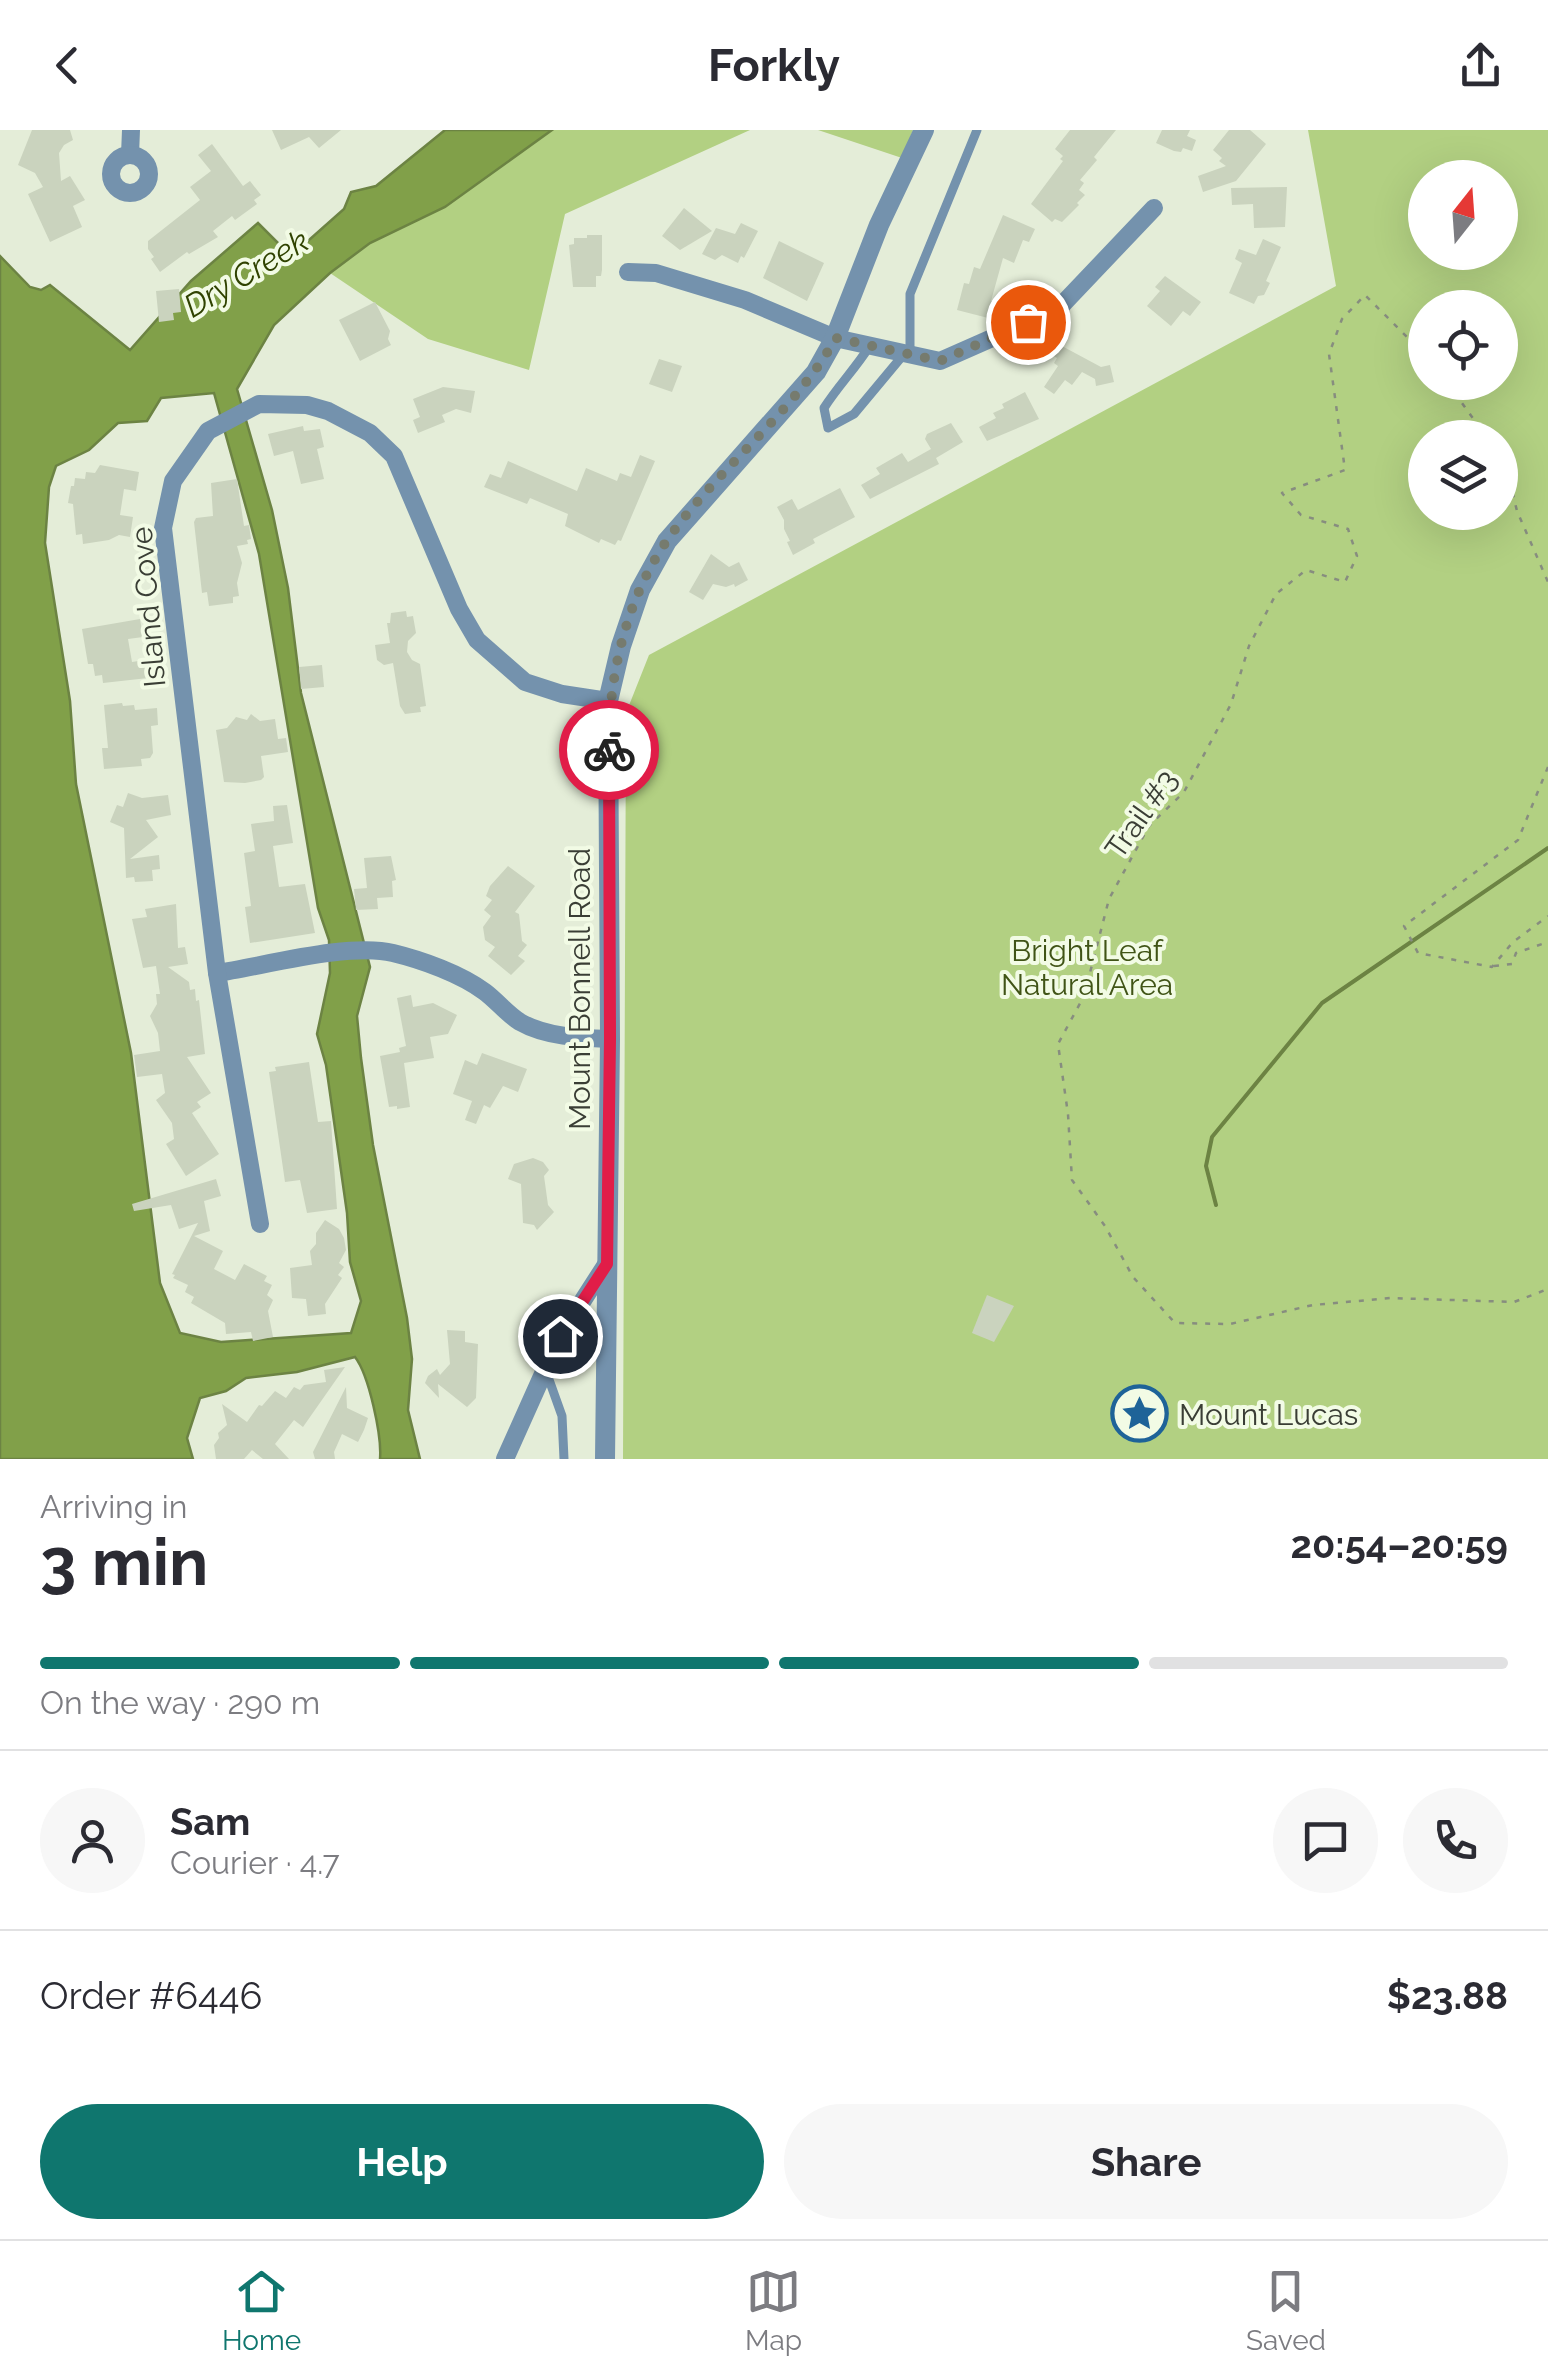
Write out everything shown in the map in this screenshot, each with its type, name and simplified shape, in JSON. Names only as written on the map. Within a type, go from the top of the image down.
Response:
[{"type":"street","points":[[130,154],[131,130]]},
{"type":"street","name":"Mount Bonnell Road","points":[[605,1459],[610,1039],[608,701],[620,646],[640,590],[666,541],[816,372],[836,338],[879,224],[924,130]]},
{"type":"street","points":[[628,272],[656,274],[745,300],[836,338],[940,361],[1058,308],[1154,208]]},
{"type":"street","name":"Island Cove","points":[[260,1224],[218,973],[162,528],[173,481],[208,431],[260,404],[307,405],[328,410],[370,433],[394,456],[459,609],[478,640],[525,682],[562,694],[608,701]]},
{"type":"street","points":[[218,973],[324,955],[391,952],[482,989],[521,1022],[576,1037],[610,1039]]},
{"type":"street","points":[[505,1459],[544,1366],[607,1264]]},
{"type":"lane","points":[[869,347],[824,408],[828,428],[854,414],[907,354],[910,294],[977,130]]},
{"type":"lane","points":[[544,1366],[562,1416],[564,1459]]},
{"type":"path","name":"Trail #3","points":[[1408,338],[1365,295],[1342,320],[1330,354],[1346,470],[1282,494],[1300,514],[1348,529],[1357,556],[1345,582],[1306,570],[1276,594],[1249,646],[1232,704],[1184,792],[1149,826],[1109,898],[1084,996],[1058,1044],[1072,1180],[1106,1226],[1132,1277],[1174,1323],[1230,1324],[1312,1305],[1391,1298],[1514,1302],[1548,1289]]},
{"type":"path","points":[[1518,514],[1548,582]]},
{"type":"path","points":[[1548,766],[1518,840],[1404,926],[1418,953],[1492,966],[1512,964],[1516,953],[1548,942]]},
{"type":"path","points":[[1492,966],[1514,942],[1548,916]]},
{"type":"green space","points":[[552,130],[750,130],[565,214],[529,370],[428,339],[330,273],[370,243],[445,207]]},
{"type":"green space","points":[[818,130],[913,130],[902,158]]},
{"type":"green space","name":"Bright Leaf Natural Area","points":[[1308,130],[1548,130],[1548,1459],[623,1459],[626,713],[649,655],[1336,286]]},
{"type":"water","name":"Dry Creek","points":[[445,130],[552,130],[445,207],[370,243],[330,273],[274,325],[237,389],[272,510],[288,588],[301,693],[370,967],[357,1016],[361,1058],[373,1145],[407,1318],[412,1359],[408,1410],[420,1459],[380,1459],[374,1406],[355,1357],[297,1372],[246,1378],[226,1391],[200,1398],[187,1438],[193,1459],[0,1459],[0,256],[30,287],[41,290],[50,285],[130,350],[191,281],[258,223],[291,256],[344,209],[351,192],[376,186]],"holes":[[[214,393],[259,554],[318,908],[329,940],[330,973],[317,1034],[326,1065],[350,1262],[361,1301],[351,1333],[221,1342],[180,1333],[160,1283],[131,1053],[76,784],[70,701],[45,543],[49,487],[56,466],[89,450],[118,423],[147,421],[161,398]]]},
{"type":"building","points":[[32,130],[70,130],[73,140],[59,153],[61,181],[70,176],[85,200],[73,206],[82,227],[50,242],[28,194],[43,187],[35,173],[18,165]]},
{"type":"building","points":[[272,130],[341,130],[319,148],[309,137],[281,150]]},
{"type":"building","points":[[1070,130],[1116,130],[1080,180],[1084,183],[1079,190],[1085,195],[1079,205],[1062,222],[1052,222],[1031,204],[1063,161],[1055,149]]},
{"type":"building","points":[[1162,130],[1190,130],[1187,136],[1196,140],[1192,151],[1174,151],[1156,143]]},
{"type":"building","points":[[1229,130],[1250,130],[1266,144],[1236,181],[1203,192],[1198,176],[1226,166],[1213,150]]},
{"type":"building","points":[[212,144],[243,186],[250,181],[261,195],[254,200],[257,204],[213,231],[218,237],[187,252],[160,272],[151,259],[154,257],[148,241],[200,200],[190,187],[211,171],[198,155]]},
{"type":"building","points":[[1287,187],[1285,227],[1254,228],[1253,204],[1232,205],[1231,188]]},
{"type":"building","points":[[684,208],[712,231],[680,250],[662,236]]},
{"type":"building","points":[[1003,215],[1035,229],[1029,242],[1023,240],[1014,263],[1003,258],[991,301],[996,302],[992,319],[957,310],[964,283],[969,284],[974,267],[980,269]]},
{"type":"building","points":[[741,223],[758,231],[738,263],[722,255],[715,260],[702,254],[716,228],[735,234]]},
{"type":"building","points":[[602,235],[601,276],[596,276],[596,287],[573,287],[569,245],[574,244],[574,238]]},
{"type":"building","points":[[1263,239],[1281,247],[1266,281],[1270,283],[1254,304],[1229,293],[1242,263],[1235,259],[1239,249],[1256,255]]},
{"type":"building","points":[[779,241],[824,263],[807,301],[763,278]]},
{"type":"building","points":[[1165,276],[1201,302],[1190,316],[1183,311],[1171,326],[1147,306],[1160,291],[1155,287]]},
{"type":"building","points":[[179,289],[181,312],[173,313],[174,320],[159,322],[156,291]]},
{"type":"building","points":[[375,302],[390,331],[391,345],[360,361],[339,320]]},
{"type":"building","points":[[1060,345],[1101,367],[1110,365],[1114,382],[1096,386],[1095,379],[1082,372],[1072,385],[1065,380],[1054,394],[1044,387],[1058,366],[1054,356]]},
{"type":"building","points":[[659,359],[682,366],[672,392],[649,384]]},
{"type":"building","points":[[443,387],[475,391],[471,413],[456,409],[442,415],[445,422],[418,433],[413,420],[420,417],[413,399]]},
{"type":"building","points":[[1025,392],[1039,419],[987,441],[979,427],[996,418],[993,413],[1004,408],[1002,404]]},
{"type":"building","points":[[951,423],[963,442],[936,458],[939,464],[870,499],[861,485],[880,474],[876,468],[902,453],[908,462],[931,449],[925,439],[927,434]]},
{"type":"building","points":[[303,426],[304,431],[320,429],[324,447],[317,449],[324,479],[301,484],[293,451],[274,456],[268,434]]},
{"type":"building","points":[[640,455],[655,461],[621,541],[615,545],[601,539],[599,543],[565,526],[568,514],[530,498],[527,504],[484,487],[490,474],[501,478],[508,461],[577,491],[586,468],[617,481],[620,473],[631,477]]},
{"type":"building","points":[[100,465],[139,472],[136,491],[124,489],[120,515],[133,517],[130,537],[119,535],[83,544],[82,534],[76,535],[73,504],[68,503],[71,486],[75,478],[85,479],[86,472],[95,473]]},
{"type":"building","points":[[237,479],[244,526],[249,525],[251,539],[248,544],[237,546],[242,563],[237,583],[239,596],[233,597],[233,603],[209,606],[207,592],[202,593],[194,522],[196,518],[213,516],[211,483]]},
{"type":"building","points":[[840,488],[855,517],[813,539],[815,543],[793,555],[777,507],[792,499],[798,510]]},
{"type":"building","points":[[711,554],[729,567],[739,562],[748,580],[735,587],[713,584],[703,600],[689,592]]},
{"type":"building","points":[[406,611],[407,617],[413,616],[416,633],[408,641],[407,652],[420,664],[426,706],[420,707],[421,712],[405,714],[400,706],[393,663],[384,665],[377,660],[375,645],[390,643],[387,623],[391,613]]},
{"type":"building","points":[[140,619],[143,637],[128,639],[132,662],[145,660],[148,678],[103,683],[102,675],[95,676],[93,664],[88,664],[82,629]]},
{"type":"building","points":[[322,665],[324,687],[301,689],[299,667]]},
{"type":"building","points":[[104,705],[134,705],[135,710],[157,708],[158,725],[151,726],[153,753],[150,758],[141,759],[142,766],[104,769],[102,748],[108,748]]},
{"type":"building","points":[[251,714],[260,721],[275,719],[278,739],[286,738],[288,752],[261,756],[261,780],[224,782],[216,730],[227,728],[236,717],[247,720]]},
{"type":"building","points":[[128,793],[142,798],[168,795],[171,815],[146,820],[158,837],[130,859],[159,855],[160,869],[152,870],[153,881],[126,878],[124,828],[110,822],[117,805],[123,807]]},
{"type":"building","points":[[287,805],[293,843],[273,846],[279,887],[305,884],[315,933],[250,943],[245,907],[251,906],[244,853],[255,851],[251,824],[274,821],[273,806]]},
{"type":"building","points":[[391,856],[396,880],[392,881],[393,897],[377,898],[378,909],[356,910],[354,889],[367,888],[364,858]]},
{"type":"building","points":[[508,866],[535,886],[515,912],[519,914],[522,941],[527,945],[518,956],[525,961],[511,975],[488,956],[495,947],[485,940],[483,927],[491,916],[484,910],[492,900],[486,896],[490,886]]},
{"type":"building","points":[[176,904],[178,948],[185,947],[188,964],[168,967],[189,982],[190,990],[195,989],[196,1001],[199,1000],[205,1054],[187,1057],[211,1093],[197,1102],[201,1107],[192,1113],[219,1154],[186,1176],[166,1144],[174,1139],[172,1123],[156,1100],[165,1093],[162,1074],[137,1077],[134,1055],[160,1051],[158,1033],[150,1016],[157,1004],[156,994],[160,994],[156,966],[143,968],[132,919],[147,917],[145,909]]},
{"type":"building","points":[[411,995],[413,1007],[433,1003],[457,1015],[448,1034],[430,1037],[434,1058],[404,1063],[410,1107],[397,1109],[389,1107],[380,1056],[400,1052],[399,1048],[406,1046],[397,998]]},
{"type":"building","points":[[482,1053],[527,1069],[518,1092],[503,1086],[490,1108],[484,1105],[476,1124],[465,1120],[472,1101],[453,1094],[465,1060],[477,1065]]},
{"type":"building","points":[[309,1062],[318,1122],[331,1121],[337,1209],[307,1213],[300,1180],[285,1182],[269,1072],[276,1071],[275,1067]]},
{"type":"building","points":[[533,1158],[549,1170],[544,1176],[548,1205],[554,1212],[537,1230],[534,1225],[523,1223],[521,1184],[508,1179],[514,1164]]},
{"type":"building","points":[[216,1179],[221,1196],[204,1201],[210,1231],[194,1236],[223,1251],[214,1269],[235,1280],[244,1264],[267,1276],[264,1281],[272,1285],[267,1295],[273,1300],[268,1311],[273,1337],[253,1341],[251,1332],[226,1334],[225,1323],[191,1303],[194,1297],[185,1292],[188,1285],[173,1278],[198,1223],[179,1229],[171,1205],[134,1211],[132,1204]]},
{"type":"building","points":[[325,1220],[339,1229],[344,1238],[346,1250],[339,1263],[344,1267],[338,1275],[342,1278],[325,1304],[326,1314],[308,1316],[306,1299],[292,1298],[290,1268],[312,1265],[310,1251]]},
{"type":"building","points":[[987,1295],[1014,1306],[994,1342],[972,1333]]},
{"type":"building","points":[[447,1330],[465,1331],[465,1342],[478,1344],[476,1398],[467,1407],[438,1384],[439,1398],[425,1383],[437,1369],[440,1375],[450,1364]]},
{"type":"building","points":[[345,1367],[303,1427],[294,1420],[275,1444],[289,1459],[263,1459],[252,1450],[244,1459],[216,1459],[214,1445],[218,1433],[227,1425],[222,1404],[247,1422],[275,1391],[286,1398],[294,1387],[300,1390],[304,1385],[326,1382],[324,1370]]},
{"type":"building","points":[[346,1387],[347,1408],[368,1418],[364,1430],[358,1442],[342,1434],[335,1459],[315,1459],[313,1452]]},
{"type":"waterway","points":[[1216,1205],[1206,1166],[1212,1137],[1322,1003],[1548,848]]},
{"type":"way so far","points":[[609,750],[608,701],[620,646],[640,590],[666,541],[816,372],[836,338],[940,361],[1028,322]]},
{"type":"place","name":"Mount Lucas","points":[[1140,1414]]},
{"type":"route","points":[[560,1336],[607,1264],[609,750]]}]
